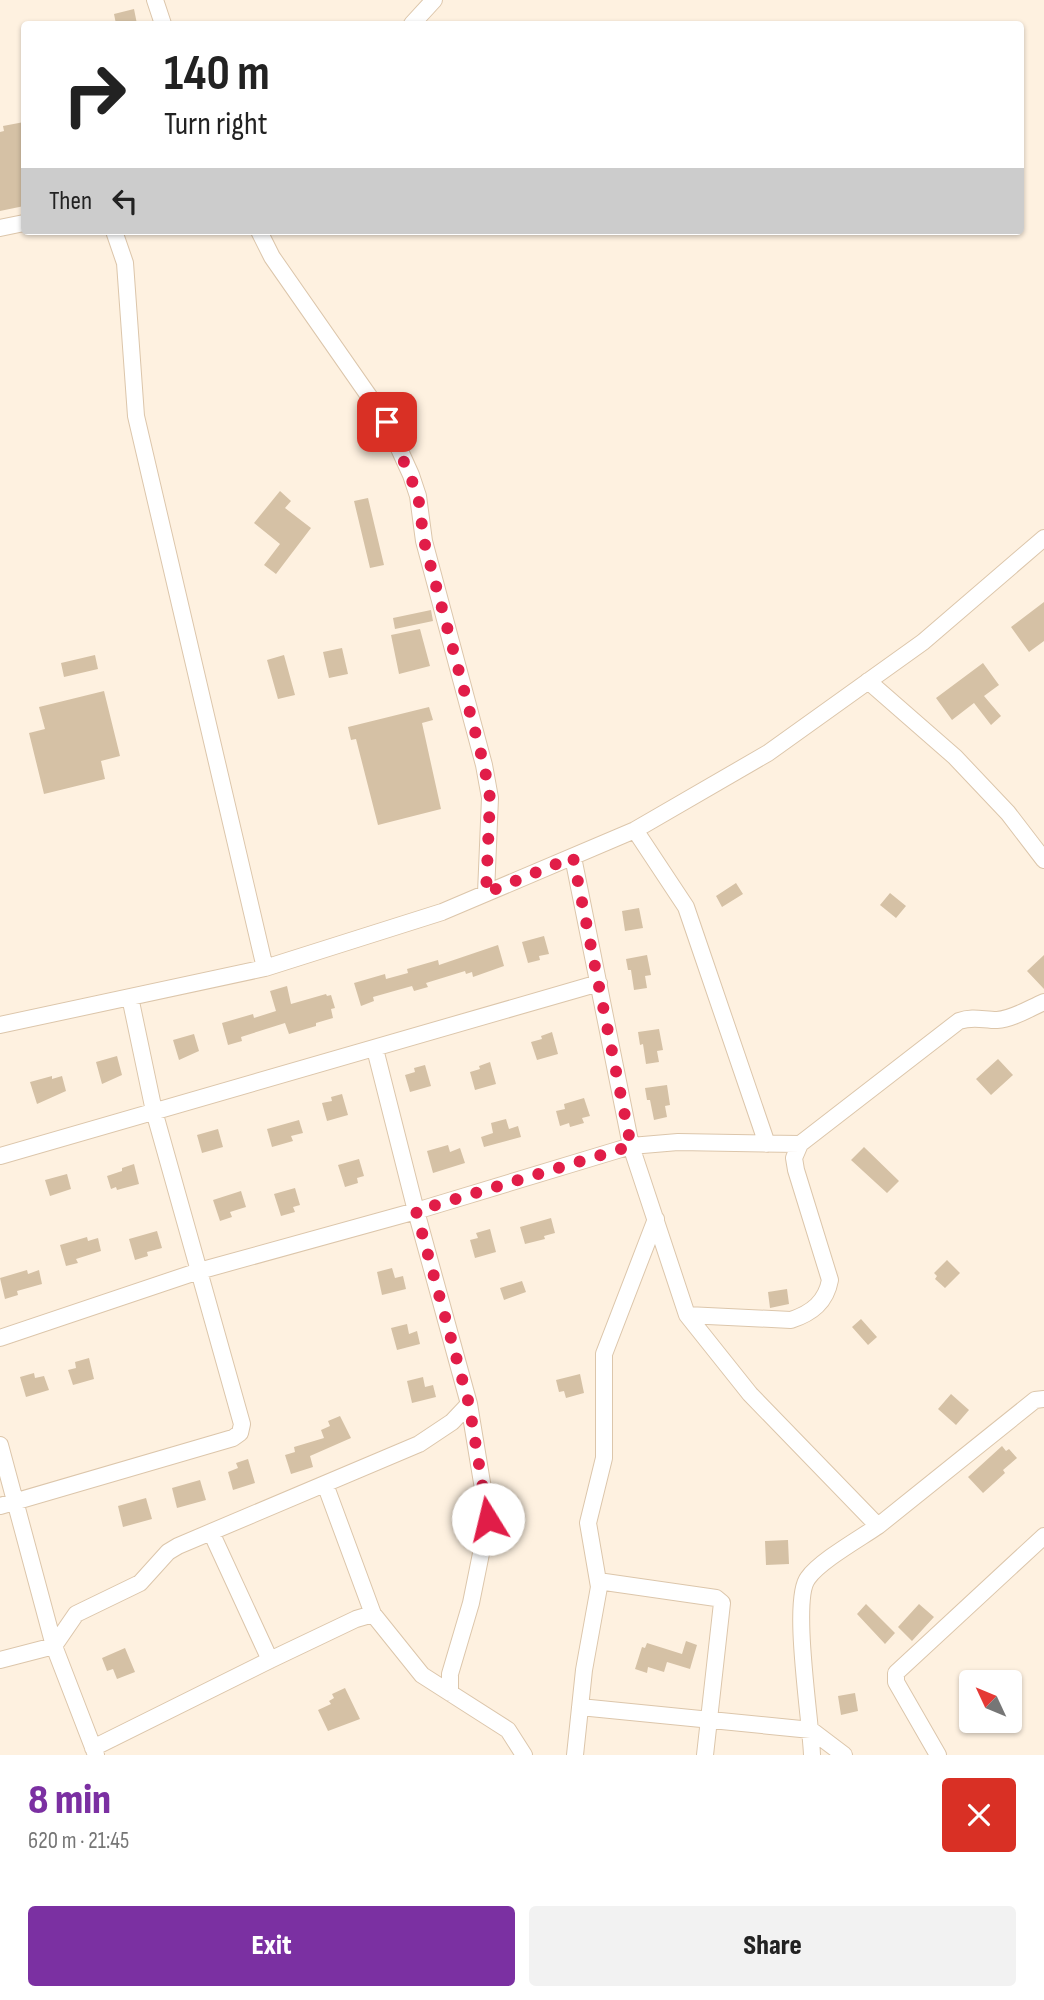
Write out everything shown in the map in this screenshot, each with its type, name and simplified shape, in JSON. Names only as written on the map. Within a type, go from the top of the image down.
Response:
[{"type":"street","points":[[155,0],[162,21]]},
{"type":"street","points":[[415,21],[434,0]]},
{"type":"street","points":[[0,228],[21,224]]},
{"type":"street","points":[[115,235],[125,263],[136,416],[265,968]]},
{"type":"street","points":[[261,235],[272,257],[387,422],[418,495],[424,541],[484,765],[490,798],[486,893]]},
{"type":"street","points":[[0,1025],[265,968],[442,912],[635,830],[768,753],[923,642],[1044,538]]},
{"type":"street","points":[[868,681],[956,757],[1007,813],[1044,860]]},
{"type":"street","points":[[635,830],[686,907],[767,1144]]},
{"type":"street","points":[[573,857],[631,1146],[687,1315],[750,1394],[878,1526]]},
{"type":"street","points":[[0,1156],[599,983]]},
{"type":"street","points":[[8,1504],[233,1438],[240,1433],[242,1424],[154,1111],[130,997]]},
{"type":"street","points":[[687,1315],[791,1320],[805,1315],[824,1301],[830,1280],[796,1170],[794,1158],[800,1144],[959,1021],[971,1017],[999,1020],[1044,1002]]},
{"type":"street","points":[[375,1049],[469,1404],[488,1519],[471,1603],[450,1674],[450,1693]]},
{"type":"street","points":[[0,1338],[199,1271],[416,1211],[631,1146],[678,1142],[800,1144]]},
{"type":"street","points":[[575,1755],[598,1581],[588,1523],[604,1458],[604,1354],[656,1219]]},
{"type":"street","points":[[812,1755],[803,1671],[802,1592],[806,1579],[878,1526],[1035,1400],[1044,1399]]},
{"type":"street","points":[[0,1660],[54,1646],[76,1614],[140,1583],[168,1552],[419,1444],[452,1422],[469,1404]]},
{"type":"street","points":[[0,1445],[8,1504],[54,1646],[95,1752],[270,1660],[356,1619],[373,1614]]},
{"type":"street","points":[[325,1484],[373,1614],[422,1675],[508,1730],[524,1755]]},
{"type":"street","points":[[211,1532],[270,1660]]},
{"type":"street","points":[[937,1755],[896,1682],[896,1673],[1044,1536]]},
{"type":"street","points":[[598,1581],[720,1599],[722,1603],[705,1755]]},
{"type":"street","points":[[580,1707],[811,1730],[844,1755]]},
{"type":"building","points":[[134,9],[136,21],[115,21],[114,14]]},
{"type":"building","points":[[21,123],[21,207],[0,211],[0,132],[4,131],[3,126]]},
{"type":"building","points":[[280,491],[291,501],[285,508],[311,528],[276,574],[264,565],[280,544],[254,523]]},
{"type":"building","points":[[368,498],[384,565],[370,568],[354,501]]},
{"type":"building","points":[[1044,602],[1044,641],[1029,652],[1011,627]]},
{"type":"building","points":[[431,610],[433,621],[395,629],[393,618]]},
{"type":"building","points":[[420,629],[430,666],[399,674],[391,635]]},
{"type":"building","points":[[342,648],[348,674],[329,678],[323,652]]},
{"type":"building","points":[[95,655],[98,669],[64,677],[61,663]]},
{"type":"building","points":[[284,655],[295,695],[278,699],[267,660]]},
{"type":"building","points":[[983,663],[999,685],[984,696],[1001,716],[991,725],[974,703],[952,720],[936,698]]},
{"type":"building","points":[[104,691],[120,756],[101,761],[105,779],[44,794],[29,733],[45,729],[39,707]]},
{"type":"building","points":[[429,707],[433,720],[422,723],[441,809],[378,825],[356,739],[351,740],[348,727]]},
{"type":"building","points":[[736,883],[743,894],[722,907],[716,896]]},
{"type":"building","points":[[890,893],[906,906],[896,918],[880,905]]},
{"type":"building","points":[[639,908],[643,928],[625,931],[622,911]]},
{"type":"building","points":[[544,936],[549,954],[539,956],[540,960],[528,963],[522,942]]},
{"type":"building","points":[[498,945],[504,966],[473,977],[472,972],[466,974],[465,971],[426,983],[428,987],[414,991],[412,986],[373,997],[374,1001],[361,1006],[354,983],[385,974],[386,979],[408,973],[407,969],[438,960],[439,965]]},
{"type":"building","points":[[647,955],[651,975],[645,976],[647,988],[634,990],[626,959]]},
{"type":"building","points":[[1044,955],[1044,989],[1027,971]]},
{"type":"building","points":[[287,986],[291,1004],[331,995],[335,1008],[331,1009],[333,1018],[289,1034],[285,1023],[241,1037],[242,1041],[228,1045],[222,1023],[276,1011],[270,991]]},
{"type":"building","points":[[659,1029],[663,1050],[657,1051],[659,1062],[646,1064],[638,1032]]},
{"type":"building","points":[[552,1032],[558,1054],[537,1060],[531,1042]]},
{"type":"building","points":[[194,1034],[199,1051],[179,1060],[173,1040]]},
{"type":"building","points":[[117,1056],[122,1075],[102,1084],[96,1062]]},
{"type":"building","points":[[998,1059],[1013,1075],[991,1095],[976,1079]]},
{"type":"building","points":[[490,1062],[496,1084],[475,1090],[470,1072]]},
{"type":"building","points":[[425,1065],[431,1086],[410,1092],[405,1075],[415,1072],[414,1068]]},
{"type":"building","points":[[52,1076],[52,1079],[62,1076],[66,1091],[37,1104],[30,1082]]},
{"type":"building","points":[[667,1085],[670,1105],[665,1106],[667,1117],[654,1120],[645,1088]]},
{"type":"building","points":[[342,1094],[348,1115],[327,1121],[322,1103],[332,1101],[331,1097]]},
{"type":"building","points":[[584,1098],[590,1116],[582,1118],[584,1123],[570,1127],[569,1123],[560,1126],[556,1111],[565,1109],[564,1104]]},
{"type":"building","points":[[506,1119],[509,1129],[518,1126],[521,1137],[484,1147],[481,1137],[493,1133],[491,1123]]},
{"type":"building","points":[[299,1120],[303,1133],[291,1136],[293,1141],[272,1147],[267,1129]]},
{"type":"building","points":[[218,1129],[223,1147],[202,1153],[197,1135]]},
{"type":"building","points":[[448,1145],[450,1152],[460,1148],[465,1163],[433,1173],[427,1151]]},
{"type":"building","points":[[864,1147],[899,1181],[887,1193],[851,1160]]},
{"type":"building","points":[[359,1159],[364,1176],[357,1178],[358,1183],[345,1187],[338,1165]]},
{"type":"building","points":[[134,1164],[139,1184],[111,1189],[107,1176]]},
{"type":"building","points":[[67,1174],[71,1189],[50,1196],[45,1180]]},
{"type":"building","points":[[295,1188],[300,1205],[293,1207],[295,1212],[281,1216],[274,1194]]},
{"type":"building","points":[[241,1191],[246,1207],[230,1212],[232,1217],[220,1221],[213,1200]]},
{"type":"building","points":[[551,1218],[555,1233],[544,1236],[545,1239],[525,1244],[520,1227]]},
{"type":"building","points":[[490,1229],[496,1252],[475,1258],[470,1240],[478,1238],[476,1233]]},
{"type":"building","points":[[157,1231],[162,1248],[147,1252],[148,1256],[135,1260],[129,1239]]},
{"type":"building","points":[[87,1237],[88,1241],[98,1238],[101,1251],[76,1259],[78,1263],[66,1266],[60,1245]]},
{"type":"building","points":[[947,1260],[960,1273],[945,1288],[935,1279],[937,1276],[934,1273]]},
{"type":"building","points":[[392,1268],[395,1278],[403,1276],[406,1289],[382,1295],[377,1272]]},
{"type":"building","points":[[27,1270],[28,1274],[39,1270],[42,1284],[17,1291],[18,1295],[5,1299],[0,1278]]},
{"type":"building","points":[[522,1281],[526,1292],[504,1300],[500,1288]]},
{"type":"building","points":[[787,1289],[789,1304],[770,1308],[768,1292]]},
{"type":"building","points":[[861,1319],[877,1337],[868,1345],[852,1327]]},
{"type":"building","points":[[407,1324],[409,1334],[417,1331],[420,1344],[397,1350],[391,1328]]},
{"type":"building","points":[[89,1358],[94,1379],[73,1385],[68,1370],[76,1368],[75,1362]]},
{"type":"building","points":[[34,1373],[35,1378],[44,1376],[49,1390],[26,1397],[20,1377]]},
{"type":"building","points":[[580,1374],[584,1393],[566,1398],[564,1391],[559,1392],[556,1380]]},
{"type":"building","points":[[423,1377],[425,1387],[433,1385],[436,1397],[412,1403],[407,1381]]},
{"type":"building","points":[[951,1394],[969,1410],[956,1425],[938,1409]]},
{"type":"building","points":[[340,1416],[351,1438],[310,1456],[313,1467],[291,1474],[285,1455],[295,1452],[294,1447],[324,1438],[321,1430],[330,1426],[328,1421]]},
{"type":"building","points":[[1002,1446],[1017,1458],[983,1493],[968,1477]]},
{"type":"building","points":[[248,1459],[255,1483],[233,1490],[228,1472],[238,1468],[236,1463]]},
{"type":"building","points":[[200,1480],[206,1500],[177,1508],[172,1488]]},
{"type":"building","points":[[146,1498],[152,1519],[123,1527],[118,1506]]},
{"type":"building","points":[[788,1540],[789,1564],[766,1565],[765,1541]]},
{"type":"building","points":[[866,1604],[895,1633],[885,1644],[857,1614]]},
{"type":"building","points":[[919,1604],[934,1617],[912,1641],[898,1627]]},
{"type":"building","points":[[686,1641],[697,1645],[690,1669],[667,1662],[664,1672],[648,1667],[647,1673],[635,1669],[642,1647],[645,1648],[647,1643],[682,1654]]},
{"type":"building","points":[[125,1648],[135,1672],[117,1679],[113,1669],[107,1671],[102,1658]]},
{"type":"building","points":[[345,1688],[360,1719],[328,1731],[318,1710],[331,1704],[329,1701],[334,1698],[332,1694]]},
{"type":"building","points":[[855,1693],[858,1711],[841,1715],[838,1696]]},
{"type":"route","points":[[387,422],[418,495],[424,541],[484,765],[490,798],[486,893],[573,857],[631,1146],[416,1211],[469,1404],[488,1519]]}]
